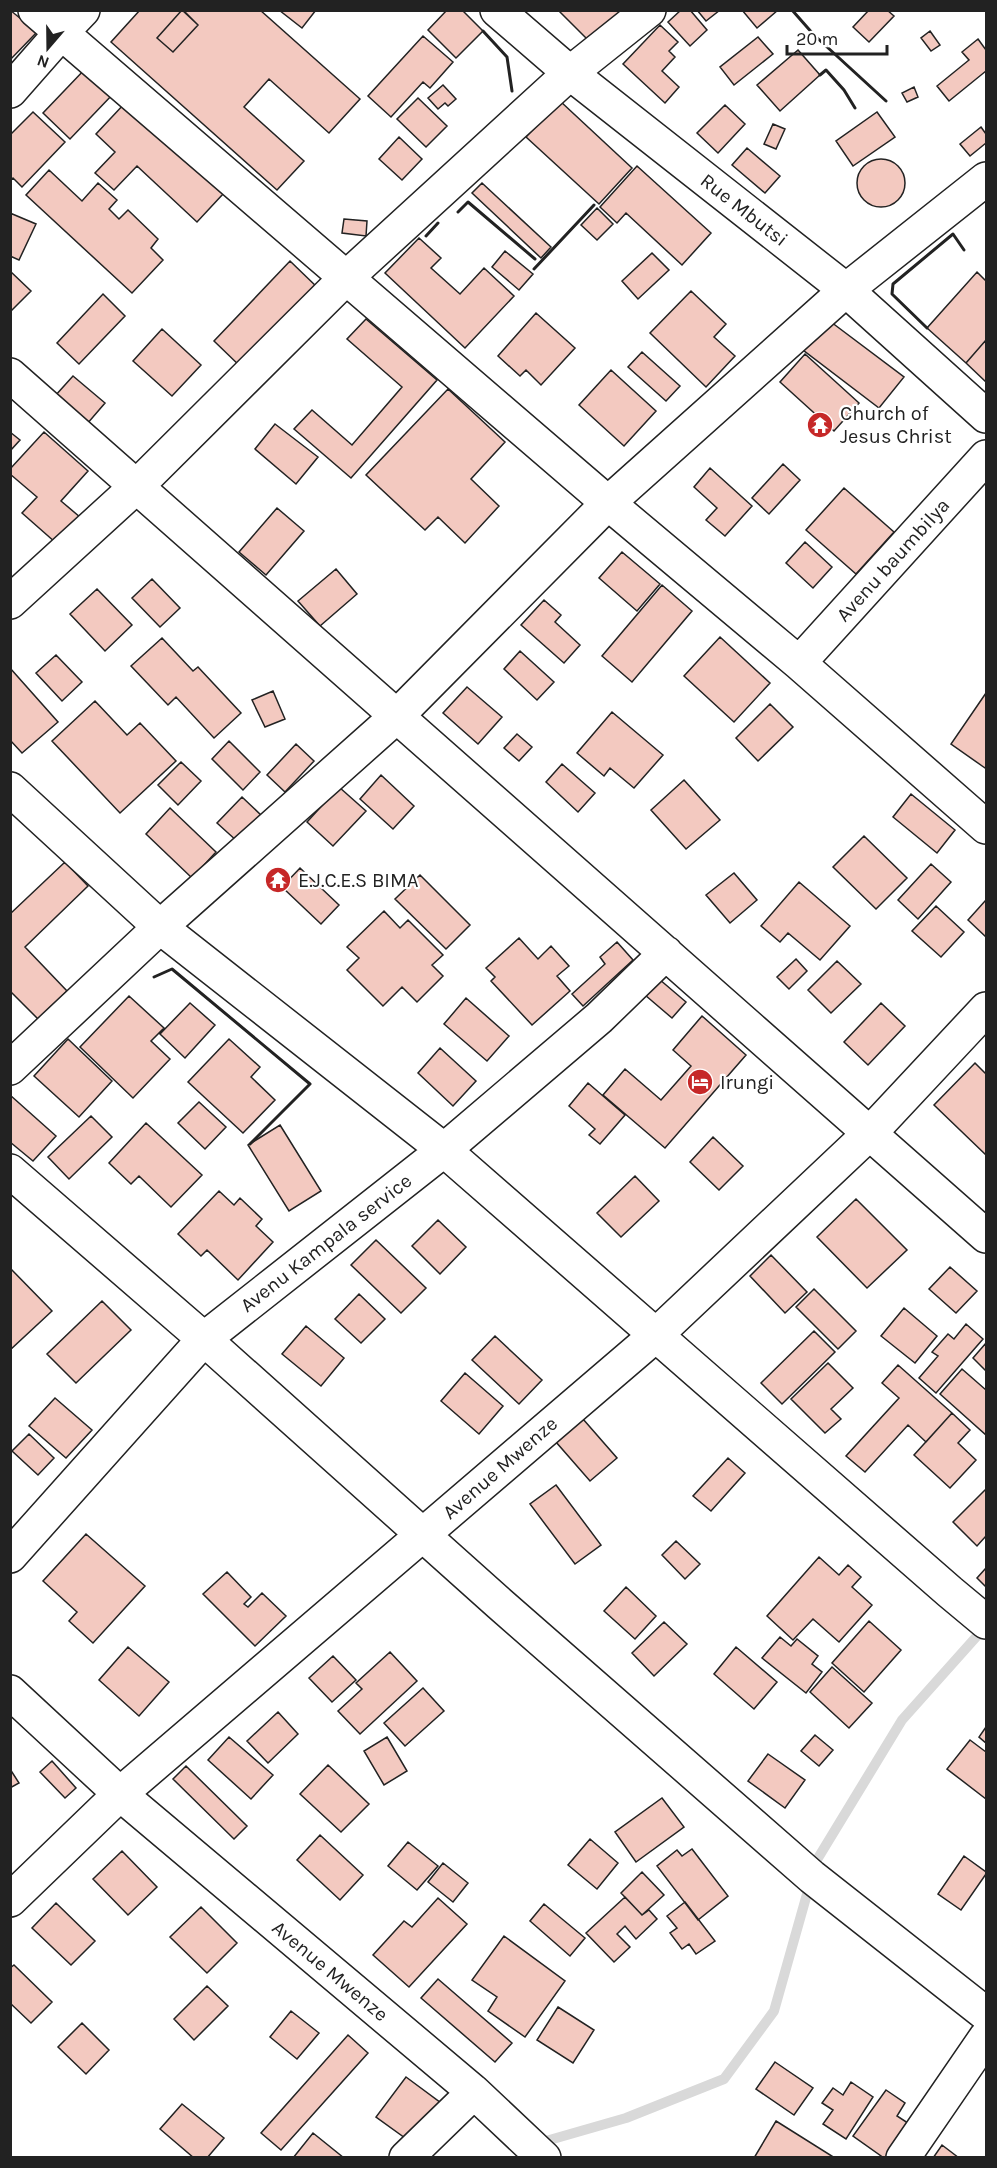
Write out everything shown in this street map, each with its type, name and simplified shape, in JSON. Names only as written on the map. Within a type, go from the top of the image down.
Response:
[{"type":"street","points":[[35,10],[72,22],[347,277],[799,663],[987,828]]},
{"type":"street","name":"Rue Mbutsi","points":[[497,10],[570,73],[846,291],[987,416]]},
{"type":"street","points":[[10,602],[137,486],[347,277],[570,73],[649,10]]},
{"type":"street","points":[[10,91],[72,22]]},
{"type":"street","points":[[10,1068],[160,927],[397,716],[608,502],[846,291],[987,180]]},
{"type":"street","points":[[10,375],[987,1236]]},
{"type":"street","name":"Avenu baumbilya","points":[[799,663],[987,457]]},
{"type":"street","points":[[10,789],[160,927],[444,1150],[987,1622]]},
{"type":"street","name":"Avenu Kampala service","points":[[10,1556],[204,1339],[444,1150],[598,1018],[666,953]]},
{"type":"street","name":"Avenue Mwenze","points":[[120,1794],[656,1335],[871,1132],[987,1009]]},
{"type":"street","points":[[10,1171],[204,1339],[422,1535],[812,1878],[987,2014]]},
{"type":"street","name":"Avenue Mwenze","points":[[10,1692],[120,1794],[474,2092],[540,2154]]},
{"type":"street","points":[[10,1900],[120,1794]]},
{"type":"street","points":[[903,2157],[987,2037]]},
{"type":"street","points":[[406,2157],[474,2092]]},
{"type":"building","points":[[10,10],[37,32],[10,60]]},
{"type":"building","points":[[140,10],[182,10],[157,38],[173,52],[198,25],[183,10],[260,10],[360,99],[329,133],[269,79],[244,107],[304,161],[277,190],[111,42]]},
{"type":"building","points":[[182,10],[198,25],[173,52],[157,38]]},
{"type":"building","points":[[279,10],[316,10],[302,28]]},
{"type":"building","points":[[447,10],[462,10],[483,31],[456,58],[428,30]]},
{"type":"building","points":[[558,10],[624,10],[591,43]]},
{"type":"building","points":[[681,10],[690,10],[707,30],[690,46],[668,22]]},
{"type":"building","points":[[697,10],[720,10],[706,21]]},
{"type":"building","points":[[742,10],[778,10],[757,28]]},
{"type":"building","points":[[869,10],[887,10],[894,16],[869,42],[853,27]]},
{"type":"building","points":[[660,25],[678,42],[669,51],[675,57],[662,71],[679,87],[665,103],[623,64]]},
{"type":"building","points":[[930,31],[940,45],[931,51],[921,38]]},
{"type":"building","points":[[423,36],[453,62],[430,88],[423,82],[391,117],[368,96]]},
{"type":"building","points":[[758,37],[773,54],[734,85],[720,67]]},
{"type":"building","points":[[978,39],[986,50],[986,71],[949,101],[937,86],[969,60],[962,52]]},
{"type":"building","points":[[798,50],[820,75],[780,111],[757,85]]},
{"type":"building","points":[[86,68],[113,94],[70,139],[43,113]]},
{"type":"building","points":[[443,85],[456,99],[448,106],[445,103],[438,109],[428,98]]},
{"type":"building","points":[[914,87],[918,97],[907,102],[902,93]]},
{"type":"building","points":[[418,98],[447,126],[426,147],[397,119]]},
{"type":"building","points":[[560,101],[632,168],[599,204],[526,137]]},
{"type":"building","points":[[125,103],[223,194],[197,222],[137,166],[114,190],[95,173],[115,152],[96,134]]},
{"type":"building","points":[[725,105],[745,124],[718,153],[697,133]]},
{"type":"building","points":[[33,112],[65,142],[22,187],[13,178],[10,181],[10,135]]},
{"type":"building","points":[[877,112],[895,137],[853,166],[836,141]]},
{"type":"building","points":[[773,124],[785,129],[776,149],[764,144]]},
{"type":"building","points":[[981,127],[986,134],[986,143],[970,156],[960,144]]},
{"type":"building","points":[[399,137],[422,159],[402,180],[379,159]]},
{"type":"building","points":[[747,148],[780,176],[765,193],[732,165]]},
{"type":"building","points":[[876,159],[886,159],[901,169],[905,183],[904,192],[895,203],[886,207],[876,207],[861,197],[857,188],[857,178],[867,163]]},
{"type":"building","points":[[637,166],[711,233],[682,265],[626,213],[617,223],[600,207]]},
{"type":"building","points":[[49,170],[82,201],[98,183],[117,200],[109,209],[119,219],[128,210],[158,239],[151,248],[163,260],[132,293],[26,195]]},
{"type":"building","points":[[482,183],[551,247],[541,258],[472,193]]},
{"type":"building","points":[[597,208],[613,224],[597,240],[581,225]]},
{"type":"building","points":[[10,213],[36,224],[19,260],[10,256]]},
{"type":"building","points":[[344,219],[367,221],[366,236],[342,233]]},
{"type":"building","points":[[419,238],[441,258],[431,268],[460,294],[484,268],[514,296],[465,348],[385,273]]},
{"type":"building","points":[[505,251],[533,274],[519,290],[492,267]]},
{"type":"building","points":[[652,253],[669,270],[638,299],[622,281]]},
{"type":"building","points":[[290,261],[319,289],[243,369],[214,341]]},
{"type":"building","points":[[10,271],[31,291],[10,312]]},
{"type":"building","points":[[977,272],[986,281],[986,340],[966,363],[927,328]]},
{"type":"building","points":[[691,291],[726,324],[714,337],[735,356],[706,387],[650,333]]},
{"type":"building","points":[[103,294],[125,316],[79,364],[57,343]]},
{"type":"building","points":[[536,313],[575,348],[541,385],[526,370],[520,376],[498,356]]},
{"type":"building","points":[[366,319],[437,380],[351,478],[294,429],[312,410],[352,445],[402,387],[347,339]]},
{"type":"building","points":[[827,319],[904,377],[879,408],[803,350]]},
{"type":"building","points":[[162,329],[201,365],[172,396],[133,361]]},
{"type":"building","points":[[986,340],[986,382],[966,363]]},
{"type":"building","points":[[642,352],[680,386],[666,401],[628,367]]},
{"type":"building","points":[[805,354],[859,403],[834,431],[780,382]]},
{"type":"building","points":[[611,370],[656,411],[624,446],[579,405]]},
{"type":"building","points":[[73,376],[105,403],[87,424],[55,396]]},
{"type":"building","points":[[448,389],[505,442],[471,479],[499,506],[465,543],[438,517],[425,530],[366,475]]},
{"type":"building","points":[[275,424],[318,457],[296,484],[255,449]]},
{"type":"building","points":[[10,432],[20,440],[10,451]]},
{"type":"building","points":[[44,432],[88,471],[61,501],[87,523],[64,550],[22,513],[37,497],[10,474],[10,469]]},
{"type":"building","points":[[783,464],[800,480],[769,514],[752,498]]},
{"type":"building","points":[[710,468],[752,506],[725,536],[706,520],[717,508],[694,487]]},
{"type":"building","points":[[844,488],[894,532],[856,574],[806,530]]},
{"type":"building","points":[[277,508],[304,531],[266,575],[239,552]]},
{"type":"building","points":[[805,542],[832,567],[813,588],[786,563]]},
{"type":"building","points":[[622,552],[660,584],[637,611],[599,578]]},
{"type":"building","points":[[336,569],[357,594],[320,626],[298,601]]},
{"type":"building","points":[[152,579],[180,608],[160,627],[132,598]]},
{"type":"building","points":[[662,585],[692,611],[632,682],[602,656]]},
{"type":"building","points":[[97,589],[132,625],[105,651],[70,614]]},
{"type":"building","points":[[544,600],[561,615],[555,622],[580,645],[564,663],[521,625]]},
{"type":"building","points":[[720,637],[770,683],[734,722],[684,676]]},
{"type":"building","points":[[162,638],[193,671],[198,667],[241,713],[214,738],[176,697],[168,705],[131,666]]},
{"type":"building","points":[[520,651],[554,682],[537,700],[504,669]]},
{"type":"building","points":[[56,655],[82,682],[62,701],[36,673]]},
{"type":"building","points":[[10,668],[58,722],[22,753],[10,740]]},
{"type":"building","points":[[467,687],[502,717],[478,744],[443,713]]},
{"type":"building","points":[[273,691],[285,719],[265,727],[252,700]]},
{"type":"building","points":[[986,693],[986,766],[985,768],[951,744]]},
{"type":"building","points":[[95,701],[127,735],[140,723],[176,761],[120,813],[52,741]]},
{"type":"building","points":[[770,704],[793,727],[758,761],[736,738]]},
{"type":"building","points":[[612,712],[663,755],[634,788],[610,768],[604,776],[577,753]]},
{"type":"building","points":[[517,734],[532,747],[519,761],[504,748]]},
{"type":"building","points":[[229,741],[260,772],[243,790],[212,759]]},
{"type":"building","points":[[296,744],[314,761],[285,792],[267,775]]},
{"type":"building","points":[[181,762],[201,781],[178,805],[158,785]]},
{"type":"building","points":[[562,764],[595,793],[578,812],[546,782]]},
{"type":"building","points":[[381,775],[414,806],[393,829],[360,799]]},
{"type":"building","points":[[684,780],[720,820],[686,849],[651,810]]},
{"type":"building","points":[[339,787],[366,811],[333,846],[307,822]]},
{"type":"building","points":[[911,794],[955,830],[937,853],[893,817]]},
{"type":"building","points":[[242,797],[262,816],[238,842],[217,823]]},
{"type":"building","points":[[170,808],[216,852],[192,878],[146,834]]},
{"type":"building","points":[[864,836],[907,878],[876,909],[833,867]]},
{"type":"building","points":[[65,862],[88,886],[25,947],[67,991],[38,1019],[10,991],[10,914]]},
{"type":"building","points":[[931,864],[951,882],[918,919],[898,900]]},
{"type":"building","points":[[300,868],[339,905],[321,924],[282,887]]},
{"type":"building","points":[[734,873],[757,900],[730,923],[706,895]]},
{"type":"building","points":[[420,875],[470,925],[446,949],[395,899]]},
{"type":"building","points":[[799,882],[850,926],[820,960],[788,933],[780,942],[761,926]]},
{"type":"building","points":[[986,902],[986,937],[968,920]]},
{"type":"building","points":[[936,906],[964,932],[941,957],[912,931]]},
{"type":"building","points":[[384,911],[400,928],[408,920],[443,955],[432,965],[443,976],[417,1002],[402,987],[383,1006],[347,970],[359,958],[347,947]]},
{"type":"building","points":[[519,938],[538,959],[551,946],[569,966],[557,976],[570,991],[532,1025],[491,981],[495,977],[486,968]]},
{"type":"building","points":[[617,942],[633,960],[583,1006],[572,994],[605,964],[600,957]]},
{"type":"building","points":[[796,959],[807,971],[789,989],[777,977]]},
{"type":"building","points":[[837,961],[861,984],[831,1013],[808,990]]},
{"type":"building","points":[[659,979],[686,1002],[672,1018],[645,995]]},
{"type":"building","points":[[129,996],[164,1028],[151,1041],[170,1059],[133,1098],[80,1047]]},
{"type":"building","points":[[466,998],[509,1036],[487,1061],[444,1024]]},
{"type":"building","points":[[190,1003],[215,1025],[185,1058],[160,1034]]},
{"type":"building","points":[[881,1003],[905,1026],[868,1065],[844,1042]]},
{"type":"building","name":"Irungi","points":[[702,1016],[746,1055],[665,1148],[603,1095],[625,1069],[661,1100],[691,1066],[673,1050]]},
{"type":"building","points":[[68,1039],[112,1081],[79,1117],[34,1076]]},
{"type":"building","points":[[229,1039],[260,1067],[251,1077],[275,1100],[243,1133],[188,1082]]},
{"type":"building","points":[[440,1048],[476,1081],[453,1106],[418,1073]]},
{"type":"building","points":[[975,1063],[986,1074],[986,1155],[934,1105]]},
{"type":"building","points":[[588,1083],[625,1115],[600,1144],[589,1135],[595,1129],[569,1106]]},
{"type":"building","points":[[10,1095],[56,1136],[33,1161],[10,1142]]},
{"type":"building","points":[[199,1102],[226,1127],[205,1149],[178,1123]]},
{"type":"building","points":[[91,1116],[112,1137],[69,1179],[48,1157]]},
{"type":"building","points":[[146,1123],[202,1175],[171,1207],[139,1176],[131,1184],[109,1163]]},
{"type":"building","points":[[280,1125],[321,1191],[289,1211],[248,1145]]},
{"type":"building","points":[[713,1137],[743,1166],[719,1190],[690,1162]]},
{"type":"building","points":[[635,1176],[659,1201],[621,1237],[597,1213]]},
{"type":"building","points":[[219,1191],[234,1205],[240,1198],[262,1219],[256,1226],[273,1242],[238,1280],[207,1250],[201,1256],[178,1234]]},
{"type":"building","points":[[856,1199],[907,1250],[867,1288],[817,1237]]},
{"type":"building","points":[[438,1220],[466,1247],[440,1274],[412,1246]]},
{"type":"building","points":[[376,1240],[426,1288],[401,1313],[351,1265]]},
{"type":"building","points":[[771,1255],[807,1292],[785,1313],[750,1276]]},
{"type":"building","points":[[950,1267],[977,1291],[956,1313],[929,1289]]},
{"type":"building","points":[[10,1268],[52,1311],[10,1350]]},
{"type":"building","points":[[814,1289],[856,1331],[838,1349],[796,1307]]},
{"type":"building","points":[[359,1294],[385,1319],[361,1343],[335,1319]]},
{"type":"building","points":[[102,1301],[131,1330],[76,1383],[47,1354]]},
{"type":"building","points":[[904,1308],[937,1336],[915,1363],[881,1336]]},
{"type":"building","points":[[966,1324],[983,1339],[936,1393],[919,1378],[938,1356],[932,1352],[948,1334],[954,1339]]},
{"type":"building","points":[[306,1326],[344,1358],[321,1386],[282,1354]]},
{"type":"building","points":[[814,1331],[835,1352],[782,1404],[761,1383]]},
{"type":"building","points":[[495,1336],[542,1380],[519,1404],[472,1360]]},
{"type":"building","points":[[986,1343],[986,1371],[973,1358]]},
{"type":"building","points":[[828,1363],[853,1388],[831,1409],[841,1419],[825,1433],[791,1399]]},
{"type":"building","points":[[898,1365],[952,1413],[926,1442],[908,1425],[865,1472],[846,1456],[899,1398],[882,1383]]},
{"type":"building","points":[[962,1369],[986,1390],[986,1435],[940,1394]]},
{"type":"building","points":[[465,1373],[503,1406],[479,1434],[441,1401]]},
{"type":"building","points":[[55,1398],[92,1430],[66,1458],[29,1426]]},
{"type":"building","points":[[952,1413],[970,1430],[958,1443],[976,1460],[950,1488],[914,1455]]},
{"type":"building","points":[[583,1419],[617,1458],[590,1481],[556,1442]]},
{"type":"building","points":[[29,1434],[54,1458],[38,1475],[12,1451]]},
{"type":"building","points":[[728,1458],[745,1473],[711,1511],[693,1496]]},
{"type":"building","points":[[556,1485],[601,1545],[575,1564],[530,1504]]},
{"type":"building","points":[[986,1489],[986,1536],[977,1546],[953,1522]]},
{"type":"building","points":[[86,1534],[145,1586],[93,1643],[69,1621],[77,1612],[43,1581]]},
{"type":"building","points":[[676,1541],[700,1564],[685,1579],[662,1555]]},
{"type":"building","points":[[819,1557],[839,1575],[848,1565],[861,1577],[852,1587],[872,1605],[839,1642],[813,1619],[793,1640],[767,1616]]},
{"type":"building","points":[[986,1568],[986,1587],[977,1578]]},
{"type":"building","points":[[227,1572],[251,1597],[244,1604],[248,1607],[262,1593],[286,1616],[255,1646],[203,1594]]},
{"type":"building","points":[[626,1587],[656,1616],[635,1639],[604,1611]]},
{"type":"building","points":[[869,1621],[901,1650],[864,1692],[832,1663]]},
{"type":"building","points":[[664,1622],[687,1644],[654,1676],[632,1653]]},
{"type":"building","points":[[780,1637],[791,1646],[797,1639],[818,1656],[812,1664],[822,1672],[806,1693],[762,1658]]},
{"type":"building","points":[[128,1647],[169,1682],[139,1716],[99,1680]]},
{"type":"building","points":[[736,1647],[777,1682],[754,1709],[714,1674]]},
{"type":"building","points":[[390,1652],[417,1681],[360,1734],[338,1711],[362,1689],[356,1683]]},
{"type":"building","points":[[333,1656],[356,1680],[332,1702],[309,1678]]},
{"type":"building","points":[[832,1667],[872,1703],[849,1728],[810,1692]]},
{"type":"building","points":[[423,1688],[444,1711],[405,1746],[384,1723]]},
{"type":"building","points":[[278,1712],[298,1734],[268,1763],[247,1741]]},
{"type":"building","points":[[986,1727],[986,1743],[979,1737]]},
{"type":"building","points":[[815,1735],[833,1750],[819,1766],[801,1751]]},
{"type":"building","points":[[229,1737],[273,1775],[251,1799],[208,1760]]},
{"type":"building","points":[[387,1737],[407,1771],[384,1785],[364,1751]]},
{"type":"building","points":[[970,1740],[986,1752],[986,1799],[947,1769]]},
{"type":"building","points":[[768,1754],[805,1780],[785,1808],[748,1781]]},
{"type":"building","points":[[52,1761],[76,1788],[65,1798],[40,1772]]},
{"type":"building","points":[[328,1765],[369,1804],[341,1832],[300,1794]]},
{"type":"building","points":[[186,1766],[247,1826],[234,1839],[173,1779]]},
{"type":"building","points":[[10,1769],[19,1783],[10,1788]]},
{"type":"building","points":[[662,1798],[684,1827],[636,1862],[615,1832]]},
{"type":"building","points":[[320,1835],[363,1875],[340,1900],[297,1860]]},
{"type":"building","points":[[590,1839],[618,1863],[597,1889],[568,1865]]},
{"type":"building","points":[[408,1842],[438,1866],[417,1890],[388,1866]]},
{"type":"building","points":[[692,1849],[728,1896],[698,1920],[657,1866],[677,1850],[682,1856]]},
{"type":"building","points":[[122,1851],[157,1887],[128,1915],[93,1879]]},
{"type":"building","points":[[964,1856],[986,1874],[961,1910],[938,1894]]},
{"type":"building","points":[[443,1863],[468,1883],[453,1902],[428,1882]]},
{"type":"building","points":[[642,1872],[664,1895],[642,1915],[621,1893]]},
{"type":"building","points":[[625,1897],[642,1915],[649,1910],[657,1919],[636,1939],[625,1926],[617,1934],[630,1947],[614,1962],[586,1933]]},
{"type":"building","points":[[438,1898],[467,1924],[409,1987],[373,1955],[404,1921],[412,1927]]},
{"type":"building","points":[[685,1902],[715,1941],[696,1954],[689,1944],[682,1949],[670,1933],[677,1928],[667,1916]]},
{"type":"building","points":[[56,1903],[95,1941],[71,1965],[32,1928]]},
{"type":"building","points":[[544,1904],[585,1938],[570,1956],[530,1921]]},
{"type":"building","points":[[201,1907],[237,1943],[207,1973],[170,1937]]},
{"type":"building","points":[[504,1936],[565,1981],[525,2037],[488,2011],[497,1997],[472,1980]]},
{"type":"building","points":[[14,1965],[52,2002],[31,2023],[10,2003],[10,1968]]},
{"type":"building","points":[[438,1979],[512,2043],[495,2062],[421,1998]]},
{"type":"building","points":[[207,1986],[228,2006],[194,2040],[174,2019]]},
{"type":"building","points":[[558,2007],[594,2030],[573,2063],[537,2040]]},
{"type":"building","points":[[291,2011],[319,2033],[297,2059],[270,2037]]},
{"type":"building","points":[[82,2023],[109,2050],[86,2074],[58,2047]]},
{"type":"building","points":[[348,2035],[368,2053],[281,2150],[261,2133]]},
{"type":"building","points":[[775,2062],[813,2088],[794,2115],[756,2089]]},
{"type":"building","points":[[406,2077],[441,2103],[412,2143],[376,2117]]},
{"type":"building","points":[[851,2082],[873,2097],[846,2139],[823,2124],[833,2110],[822,2103],[833,2088],[843,2095]]},
{"type":"building","points":[[886,2090],[905,2103],[897,2116],[911,2125],[889,2158],[884,2158],[853,2136]]},
{"type":"building","points":[[182,2104],[224,2138],[207,2158],[194,2158],[160,2129]]},
{"type":"building","points":[[776,2121],[835,2158],[754,2158]]},
{"type":"building","points":[[313,2133],[344,2158],[293,2158]]},
{"type":"building","points":[[942,2145],[959,2158],[933,2158]]},
{"type":"waterway","points":[[815,1863],[902,1720],[977,1636]]},
{"type":"waterway","points":[[538,2146],[539,2143],[626,2118],[724,2079],[774,2011],[807,1894]]},
{"type":"wall","points":[[792,10],[814,35],[886,101]]},
{"type":"wall","points":[[483,31],[507,57],[512,91]]},
{"type":"wall","points":[[820,75],[826,70],[844,90],[855,108]]},
{"type":"wall","points":[[458,212],[468,202],[535,259]]},
{"type":"wall","points":[[534,269],[594,205]]},
{"type":"wall","points":[[426,236],[438,223]]},
{"type":"wall","points":[[927,328],[892,294],[893,284],[953,234],[964,250]]},
{"type":"wall","points":[[154,977],[172,969],[310,1084],[250,1144]]},
{"type":"place","name":"Church of Jesus Christ","points":[[820,425]]},
{"type":"place","name":"E.J.C.E.S BIMA","points":[[278,880]]},
{"type":"place","name":"Irungi","points":[[700,1082]]}]
